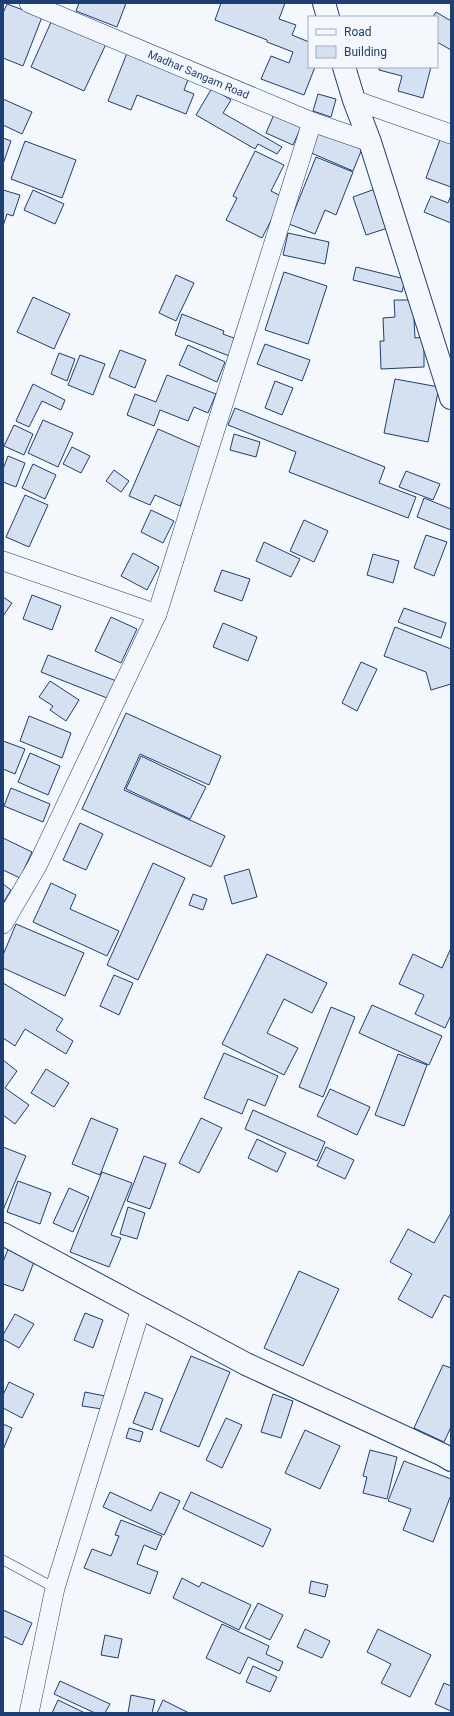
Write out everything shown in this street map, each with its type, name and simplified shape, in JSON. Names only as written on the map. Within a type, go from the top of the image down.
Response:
[{"type":"street","name":"Madhar Sangam Road","points":[[29,3],[57,9],[312,122],[370,142]]},
{"type":"street","points":[[324,3],[328,16]]},
{"type":"street","points":[[344,68],[354,100],[370,142],[451,398]]},
{"type":"street","points":[[354,100],[451,134]]},
{"type":"street","points":[[3,924],[37,866],[158,614],[312,122]]},
{"type":"street","points":[[3,561],[158,614]]},
{"type":"street","points":[[3,1234],[246,1364],[451,1460]]},
{"type":"street","points":[[29,1713],[55,1588],[141,1308]]},
{"type":"lane","points":[[3,1560],[55,1588]]},
{"type":"building","points":[[79,3],[126,3],[117,27],[76,11]]},
{"type":"building","points":[[221,3],[285,3],[279,19],[296,25],[292,35],[308,42],[308,68],[315,68],[304,95],[261,79],[271,56],[289,63],[293,52],[267,42],[267,40],[215,20]]},
{"type":"building","points":[[7,4],[42,17],[23,66],[3,58],[3,13]]},
{"type":"building","points":[[436,12],[451,21],[451,50],[438,43],[438,16],[434,16]]},
{"type":"building","points":[[52,20],[106,44],[84,91],[31,67]]},
{"type":"building","points":[[129,48],[191,72],[184,90],[194,94],[186,114],[137,95],[131,110],[108,101]]},
{"type":"building","points":[[380,68],[431,68],[423,98],[398,91],[402,76],[379,70]]},
{"type":"building","points":[[212,88],[231,100],[223,113],[282,147],[277,154],[258,144],[255,149],[196,115]]},
{"type":"building","points":[[318,94],[336,99],[331,117],[313,111]]},
{"type":"building","points":[[3,99],[32,112],[22,134],[3,125]]},
{"type":"building","points":[[275,112],[302,125],[293,145],[266,133]]},
{"type":"building","points":[[318,130],[362,149],[353,171],[309,152]]},
{"type":"building","points":[[441,137],[451,140],[451,187],[426,178]]},
{"type":"building","points":[[3,138],[11,141],[3,164]]},
{"type":"building","points":[[25,141],[76,160],[62,198],[11,179]]},
{"type":"building","points":[[255,151],[284,165],[271,191],[283,197],[262,238],[226,220],[237,198],[233,196]]},
{"type":"building","points":[[316,157],[353,172],[336,215],[325,210],[315,234],[289,224]]},
{"type":"building","points":[[375,189],[388,228],[366,235],[353,197]]},
{"type":"building","points":[[3,190],[20,195],[13,216],[7,214],[3,226]]},
{"type":"building","points":[[33,190],[64,204],[55,224],[24,210]]},
{"type":"building","points":[[451,195],[451,223],[424,212],[431,196],[448,203]]},
{"type":"building","points":[[288,233],[329,242],[325,264],[283,255]]},
{"type":"building","points":[[356,267],[405,279],[402,292],[353,280]]},
{"type":"building","points":[[284,272],[327,286],[308,344],[265,330]]},
{"type":"building","points":[[176,275],[194,283],[176,321],[159,313]]},
{"type":"building","points":[[33,297],[70,314],[54,349],[17,332]]},
{"type":"building","points":[[394,300],[413,300],[415,338],[424,337],[424,367],[381,369],[380,341],[384,341],[383,318],[395,317]]},
{"type":"building","points":[[182,314],[224,331],[223,334],[239,340],[232,357],[175,335]]},
{"type":"building","points":[[265,344],[310,360],[302,381],[257,364]]},
{"type":"building","points":[[188,345],[225,362],[217,382],[179,365]]},
{"type":"building","points":[[120,350],[146,360],[135,388],[109,377]]},
{"type":"building","points":[[59,353],[75,359],[67,381],[51,374]]},
{"type":"building","points":[[80,355],[105,364],[93,395],[68,385]]},
{"type":"building","points":[[167,375],[216,394],[208,413],[194,407],[188,421],[160,410],[154,426],[127,415],[135,394],[156,402]]},
{"type":"building","points":[[395,379],[439,387],[428,442],[384,433]]},
{"type":"building","points":[[275,381],[293,388],[282,415],[265,408]]},
{"type":"building","points":[[33,384],[65,400],[61,410],[42,401],[29,427],[16,421]]},
{"type":"building","points":[[235,408],[385,467],[379,483],[416,497],[408,518],[289,472],[296,452],[228,425]]},
{"type":"building","points":[[43,420],[73,433],[58,467],[28,453]]},
{"type":"building","points":[[14,425],[33,434],[24,455],[4,446]]},
{"type":"building","points":[[158,429],[206,450],[180,506],[155,495],[150,505],[129,496]]},
{"type":"building","points":[[234,434],[260,442],[256,457],[230,450]]},
{"type":"building","points":[[72,447],[90,456],[81,473],[63,464]]},
{"type":"building","points":[[8,456],[25,463],[16,487],[3,482],[3,469]]},
{"type":"building","points":[[33,464],[56,475],[45,499],[22,488]]},
{"type":"building","points":[[114,470],[129,481],[121,492],[106,481]]},
{"type":"building","points":[[406,471],[440,484],[433,500],[399,487]]},
{"type":"building","points":[[25,495],[48,505],[29,547],[6,537]]},
{"type":"building","points":[[424,498],[451,509],[451,530],[417,517]]},
{"type":"building","points":[[151,510],[174,521],[163,543],[141,532]]},
{"type":"building","points":[[304,520],[328,531],[314,562],[290,551]]},
{"type":"building","points":[[426,535],[447,542],[434,576],[414,568]]},
{"type":"building","points":[[264,542],[300,559],[291,577],[256,561]]},
{"type":"building","points":[[133,553],[159,567],[147,590],[121,576]]},
{"type":"building","points":[[373,554],[399,561],[393,583],[367,575]]},
{"type":"building","points":[[222,570],[250,579],[242,601],[214,591]]},
{"type":"building","points":[[32,595],[61,606],[52,630],[23,619]]},
{"type":"building","points":[[3,597],[12,603],[3,616]]},
{"type":"building","points":[[404,608],[446,623],[441,638],[398,622]]},
{"type":"building","points":[[111,617],[137,629],[121,663],[95,651]]},
{"type":"building","points":[[223,623],[257,637],[248,661],[213,647]]},
{"type":"building","points":[[395,627],[451,649],[451,684],[431,690],[426,672],[384,656]]},
{"type":"building","points":[[48,655],[119,682],[112,700],[41,672]]},
{"type":"building","points":[[361,662],[377,669],[357,711],[342,703]]},
{"type":"building","points":[[50,681],[79,700],[66,721],[50,710],[53,706],[39,697]]},
{"type":"building","points":[[126,713],[221,756],[209,785],[140,754],[124,790],[225,836],[211,867],[82,809]]},
{"type":"building","points":[[29,716],[71,733],[62,758],[20,741]]},
{"type":"building","points":[[3,741],[25,749],[15,774],[3,769]]},
{"type":"building","points":[[30,753],[60,766],[48,795],[18,782]]},
{"type":"building","points":[[141,756],[206,787],[190,819],[126,789]]},
{"type":"building","points":[[11,788],[50,804],[43,822],[4,806]]},
{"type":"building","points":[[80,823],[103,834],[86,870],[63,860]]},
{"type":"building","points":[[3,838],[32,852],[20,878],[3,870]]},
{"type":"building","points":[[153,863],[185,878],[138,980],[107,965]]},
{"type":"building","points":[[249,869],[257,897],[232,904],[224,876]]},
{"type":"building","points":[[51,883],[76,895],[70,909],[119,931],[107,956],[33,922]]},
{"type":"building","points":[[3,884],[11,890],[3,903]]},
{"type":"building","points":[[193,894],[207,899],[203,910],[189,905]]},
{"type":"building","points":[[16,924],[84,953],[65,996],[3,968],[3,955]]},
{"type":"building","points":[[451,948],[451,1015],[445,1028],[415,1014],[424,995],[399,984],[413,954],[442,968]]},
{"type":"building","points":[[267,954],[327,983],[312,1013],[284,999],[267,1033],[298,1048],[284,1075],[222,1044]]},
{"type":"building","points":[[114,975],[133,983],[119,1015],[100,1006]]},
{"type":"building","points":[[3,983],[63,1019],[56,1030],[73,1041],[66,1054],[25,1029],[15,1046],[3,1038]]},
{"type":"building","points":[[372,1005],[442,1036],[429,1065],[359,1033]]},
{"type":"building","points":[[331,1007],[355,1017],[323,1097],[299,1087]]},
{"type":"building","points":[[224,1053],[278,1076],[265,1106],[248,1099],[242,1114],[204,1098]]},
{"type":"building","points":[[398,1054],[427,1065],[404,1126],[375,1115]]},
{"type":"building","points":[[3,1060],[17,1071],[5,1088],[29,1105],[15,1124],[3,1115]]},
{"type":"building","points":[[46,1069],[69,1083],[54,1107],[31,1093]]},
{"type":"building","points":[[330,1089],[370,1107],[357,1135],[317,1116]]},
{"type":"building","points":[[253,1110],[325,1142],[317,1161],[245,1129]]},
{"type":"building","points":[[91,1118],[118,1129],[100,1175],[72,1164]]},
{"type":"building","points":[[201,1118],[222,1128],[199,1173],[179,1163]]},
{"type":"building","points":[[257,1139],[286,1153],[277,1172],[248,1158]]},
{"type":"building","points":[[3,1147],[26,1156],[3,1210]]},
{"type":"building","points":[[326,1147],[354,1160],[345,1179],[317,1166]]},
{"type":"building","points":[[144,1156],[166,1164],[150,1209],[127,1201]]},
{"type":"building","points":[[102,1172],[132,1183],[111,1235],[121,1238],[109,1267],[70,1252]]},
{"type":"building","points":[[18,1181],[51,1193],[40,1224],[7,1212]]},
{"type":"building","points":[[69,1188],[89,1197],[73,1232],[53,1223]]},
{"type":"building","points":[[128,1207],[145,1213],[137,1239],[120,1234]]},
{"type":"building","points":[[451,1213],[451,1298],[444,1295],[432,1318],[398,1299],[412,1274],[390,1262],[408,1229],[434,1243]]},
{"type":"building","points":[[10,1244],[37,1254],[23,1291],[3,1284],[3,1262]]},
{"type":"building","points":[[299,1271],[339,1289],[303,1366],[264,1348]]},
{"type":"building","points":[[85,1313],[103,1320],[93,1348],[74,1340]]},
{"type":"building","points":[[15,1314],[34,1324],[19,1348],[3,1339],[3,1335]]},
{"type":"building","points":[[191,1356],[230,1372],[199,1447],[160,1431]]},
{"type":"building","points":[[443,1365],[451,1368],[451,1427],[444,1442],[414,1428]]},
{"type":"building","points":[[9,1382],[34,1394],[22,1418],[3,1408],[3,1395]]},
{"type":"building","points":[[85,1392],[105,1396],[102,1409],[82,1406]]},
{"type":"building","points":[[145,1392],[163,1399],[152,1430],[133,1423]]},
{"type":"building","points":[[273,1394],[293,1401],[281,1438],[261,1432]]},
{"type":"building","points":[[226,1418],[242,1425],[222,1468],[206,1460]]},
{"type":"building","points":[[3,1424],[12,1428],[3,1450]]},
{"type":"building","points":[[129,1428],[143,1432],[140,1442],[126,1438]]},
{"type":"building","points":[[305,1430],[340,1446],[320,1489],[285,1473]]},
{"type":"building","points":[[370,1450],[397,1457],[387,1499],[363,1493],[367,1477],[363,1476]]},
{"type":"building","points":[[404,1461],[451,1479],[451,1495],[433,1542],[403,1530],[411,1509],[388,1501]]},
{"type":"building","points":[[110,1492],[151,1511],[160,1492],[180,1501],[164,1535],[103,1507]]},
{"type":"building","points":[[191,1492],[271,1529],[263,1547],[183,1509]]},
{"type":"building","points":[[121,1520],[162,1536],[156,1550],[144,1545],[137,1564],[158,1572],[150,1594],[84,1568],[92,1549],[111,1556],[119,1536],[115,1535]]},
{"type":"building","points":[[182,1578],[199,1587],[202,1582],[251,1605],[239,1630],[173,1598]]},
{"type":"building","points":[[311,1581],[328,1585],[325,1597],[309,1593]]},
{"type":"building","points":[[258,1603],[283,1615],[270,1640],[245,1628]]},
{"type":"building","points":[[3,1610],[32,1623],[22,1645],[3,1636]]},
{"type":"building","points":[[222,1624],[269,1646],[266,1654],[283,1662],[279,1671],[248,1657],[240,1674],[206,1658]]},
{"type":"building","points":[[305,1629],[330,1641],[322,1658],[297,1647]]},
{"type":"building","points":[[378,1629],[431,1655],[410,1697],[381,1683],[391,1664],[367,1652]]},
{"type":"building","points":[[105,1635],[122,1639],[118,1658],[101,1655]]},
{"type":"building","points":[[253,1666],[277,1677],[270,1692],[246,1682]]},
{"type":"building","points":[[60,1681],[110,1704],[105,1713],[95,1713],[54,1694]]},
{"type":"building","points":[[444,1683],[451,1686],[451,1711],[435,1704]]},
{"type":"building","points":[[131,1695],[155,1700],[152,1713],[128,1713]]},
{"type":"building","points":[[58,1700],[85,1713],[52,1713]]},
{"type":"building","points":[[163,1700],[189,1713],[157,1713]]}]
